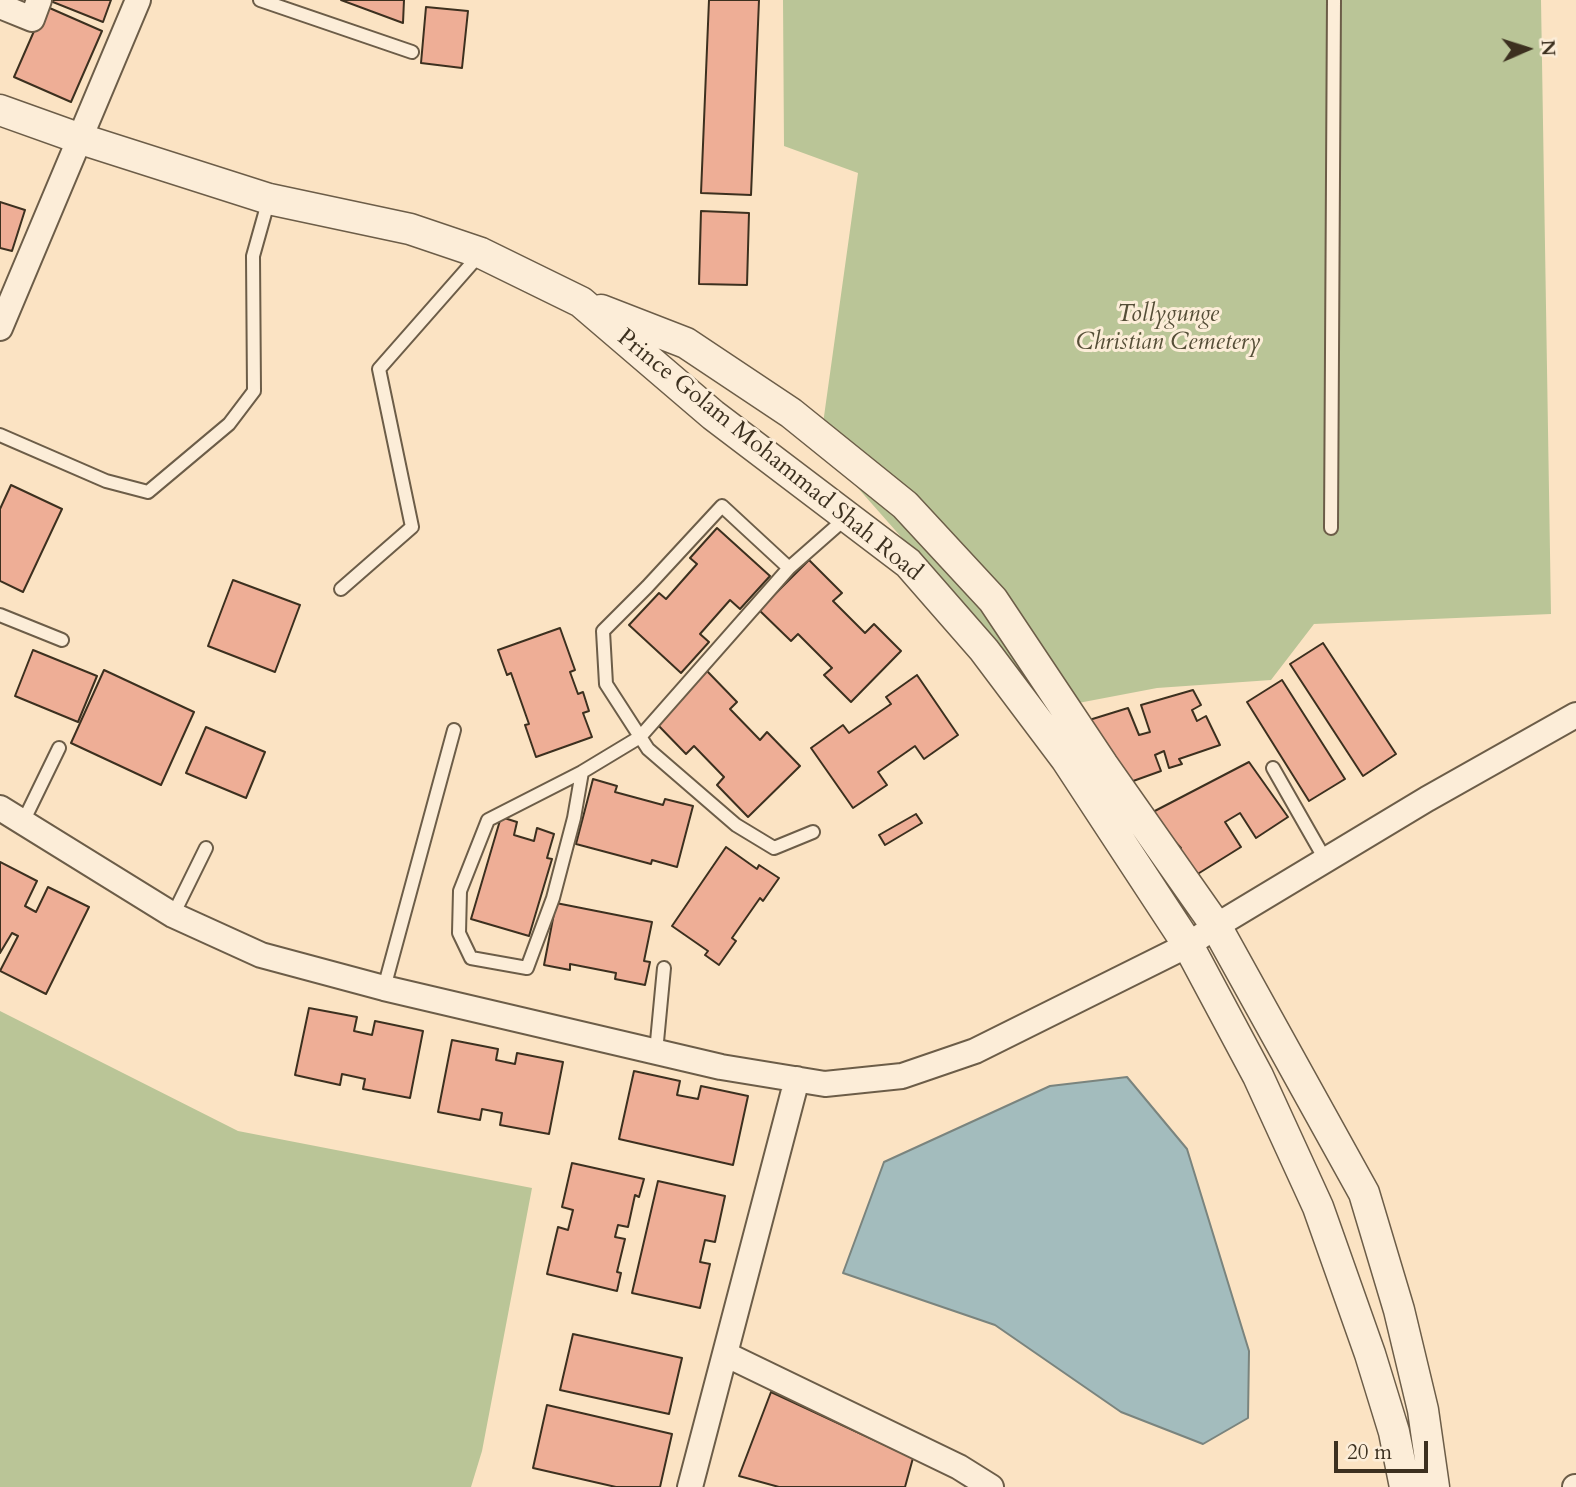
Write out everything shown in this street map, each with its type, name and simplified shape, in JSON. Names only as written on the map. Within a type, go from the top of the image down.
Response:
[{"type":"street","points":[[0,6],[32,19],[39,0]]},
{"type":"street","points":[[0,328],[138,0]]},
{"type":"street","name":"Prince Golam Mohammad Shah Road","points":[[0,110],[269,199],[410,229],[481,253],[581,302],[713,415],[908,563],[984,650],[1066,759],[1188,945],[1258,1076],[1318,1207],[1370,1354],[1394,1432],[1405,1487]]},
{"type":"street","points":[[581,302],[686,343],[791,412],[905,505],[993,600],[1103,765],[1216,926],[1364,1193],[1399,1310],[1423,1410],[1434,1487]]},
{"type":"street","points":[[0,808],[173,915],[261,955],[384,988],[721,1067],[825,1084],[902,1076],[975,1051],[1188,945],[1427,799],[1576,715]]},
{"type":"street","points":[[690,1487],[797,1079]]},
{"type":"street","points":[[725,1354],[956,1477],[991,1487]]},
{"type":"lane","points":[[260,0],[412,52]]},
{"type":"lane","points":[[1331,528],[1334,0]]},
{"type":"lane","points":[[0,435],[106,481],[148,492],[229,424],[254,391],[253,257],[269,199]]},
{"type":"lane","points":[[341,589],[412,527],[379,369],[481,253]]},
{"type":"lane","points":[[789,568],[722,506],[603,631],[606,684],[648,749],[736,825],[775,848],[813,832]]},
{"type":"lane","points":[[582,772],[574,818],[553,898],[527,968],[471,958],[459,933],[460,891],[488,820],[582,772],[640,737],[789,568],[848,516]]},
{"type":"lane","points":[[0,615],[62,640]]},
{"type":"lane","points":[[384,988],[454,730]]},
{"type":"lane","points":[[23,822],[60,748]]},
{"type":"lane","points":[[1273,768],[1326,861]]},
{"type":"lane","points":[[173,915],[206,848]]},
{"type":"lane","points":[[656,1052],[664,968]]},
{"type":"green space","name":"Tollygunge Christian Cemetery","points":[[783,0],[1541,0],[1551,614],[1314,624],[1271,680],[1157,688],[1052,708],[820,445],[858,173],[784,146]]},
{"type":"green space","points":[[0,1011],[238,1131],[532,1188],[482,1451],[471,1487],[0,1487]]},
{"type":"water","points":[[1127,1077],[1187,1149],[1249,1351],[1248,1418],[1203,1444],[1121,1412],[995,1325],[843,1273],[884,1162],[1050,1086]]},
{"type":"building","points":[[48,0],[111,0],[103,22]]},
{"type":"building","points":[[341,0],[404,0],[403,23]]},
{"type":"building","points":[[709,0],[759,0],[751,195],[701,193]]},
{"type":"building","points":[[45,6],[102,31],[71,102],[14,77]]},
{"type":"building","points":[[426,7],[468,11],[462,68],[421,63]]},
{"type":"building","points":[[0,202],[25,210],[12,251],[0,248]]},
{"type":"building","points":[[701,211],[749,213],[747,285],[699,284]]},
{"type":"building","points":[[11,485],[62,509],[23,592],[0,581],[0,509]]},
{"type":"building","points":[[717,528],[770,576],[740,609],[730,600],[700,634],[709,642],[681,673],[629,625],[659,593],[666,599],[697,564],[690,558]]},
{"type":"building","points":[[809,560],[842,593],[833,601],[865,633],[874,624],[901,651],[851,702],[824,675],[832,668],[798,634],[791,641],[759,610]]},
{"type":"building","points":[[233,580],[300,605],[275,672],[208,646]]},
{"type":"building","points":[[560,628],[575,670],[570,672],[578,694],[583,692],[589,711],[583,713],[592,737],[536,757],[525,725],[529,724],[511,673],[507,675],[498,650]]},
{"type":"building","points":[[1323,643],[1396,754],[1363,776],[1290,664]]},
{"type":"building","points":[[33,650],[97,676],[78,722],[15,696]]},
{"type":"building","points":[[104,670],[194,712],[161,785],[71,743]]},
{"type":"building","points":[[707,671],[737,702],[730,709],[760,740],[767,732],[800,766],[748,817],[717,785],[724,777],[694,746],[686,754],[655,722]]},
{"type":"building","points":[[917,675],[958,735],[924,759],[915,746],[878,772],[887,785],[853,808],[811,748],[843,725],[849,733],[891,704],[886,697]]},
{"type":"building","points":[[1282,680],[1345,779],[1309,801],[1247,702]]},
{"type":"building","points":[[1193,690],[1201,705],[1192,710],[1197,721],[1206,716],[1220,745],[1179,759],[1182,764],[1169,768],[1164,751],[1155,755],[1161,771],[1122,785],[1086,721],[1128,708],[1139,735],[1150,732],[1141,705]]},
{"type":"building","points":[[206,727],[265,752],[246,798],[186,773]]},
{"type":"building","points":[[1249,762],[1288,817],[1256,838],[1240,813],[1225,822],[1241,847],[1196,875],[1175,850],[1181,848],[1149,814]]},
{"type":"building","points":[[593,779],[617,786],[615,792],[663,805],[665,799],[693,806],[677,867],[652,860],[651,864],[576,844]]},
{"type":"building","points":[[916,814],[922,823],[885,845],[879,835]]},
{"type":"building","points":[[501,817],[517,822],[514,835],[534,841],[537,828],[554,834],[547,858],[552,859],[529,936],[471,919]]},
{"type":"building","points":[[726,847],[757,869],[759,865],[779,878],[763,901],[760,898],[732,938],[736,941],[719,965],[705,955],[708,951],[672,926]]},
{"type":"building","points":[[0,862],[37,881],[25,906],[36,912],[48,887],[89,907],[46,994],[0,971],[18,936],[12,933],[0,953]]},
{"type":"building","points":[[556,903],[652,922],[644,961],[650,962],[645,985],[615,979],[616,973],[570,964],[570,970],[544,965]]},
{"type":"building","points":[[309,1008],[357,1017],[354,1031],[372,1035],[375,1021],[423,1031],[410,1098],[363,1089],[365,1079],[342,1074],[340,1085],[295,1075]]},
{"type":"building","points":[[452,1040],[498,1049],[496,1060],[515,1064],[517,1053],[563,1062],[549,1134],[500,1125],[502,1113],[482,1109],[480,1120],[438,1112]]},
{"type":"building","points":[[634,1071],[680,1081],[677,1095],[698,1099],[701,1086],[748,1096],[733,1165],[619,1139]]},
{"type":"building","points":[[572,1163],[644,1179],[639,1197],[635,1195],[628,1227],[618,1225],[615,1237],[625,1239],[617,1272],[621,1273],[617,1291],[547,1274],[558,1227],[568,1230],[573,1210],[562,1207]]},
{"type":"building","points":[[658,1181],[725,1196],[715,1242],[705,1240],[700,1262],[710,1264],[700,1308],[632,1293]]},
{"type":"building","points":[[573,1334],[682,1358],[669,1414],[560,1390]]},
{"type":"building","points":[[771,1392],[913,1458],[905,1487],[779,1487],[739,1476]]},
{"type":"building","points":[[547,1405],[672,1434],[660,1487],[616,1487],[533,1468]]}]
